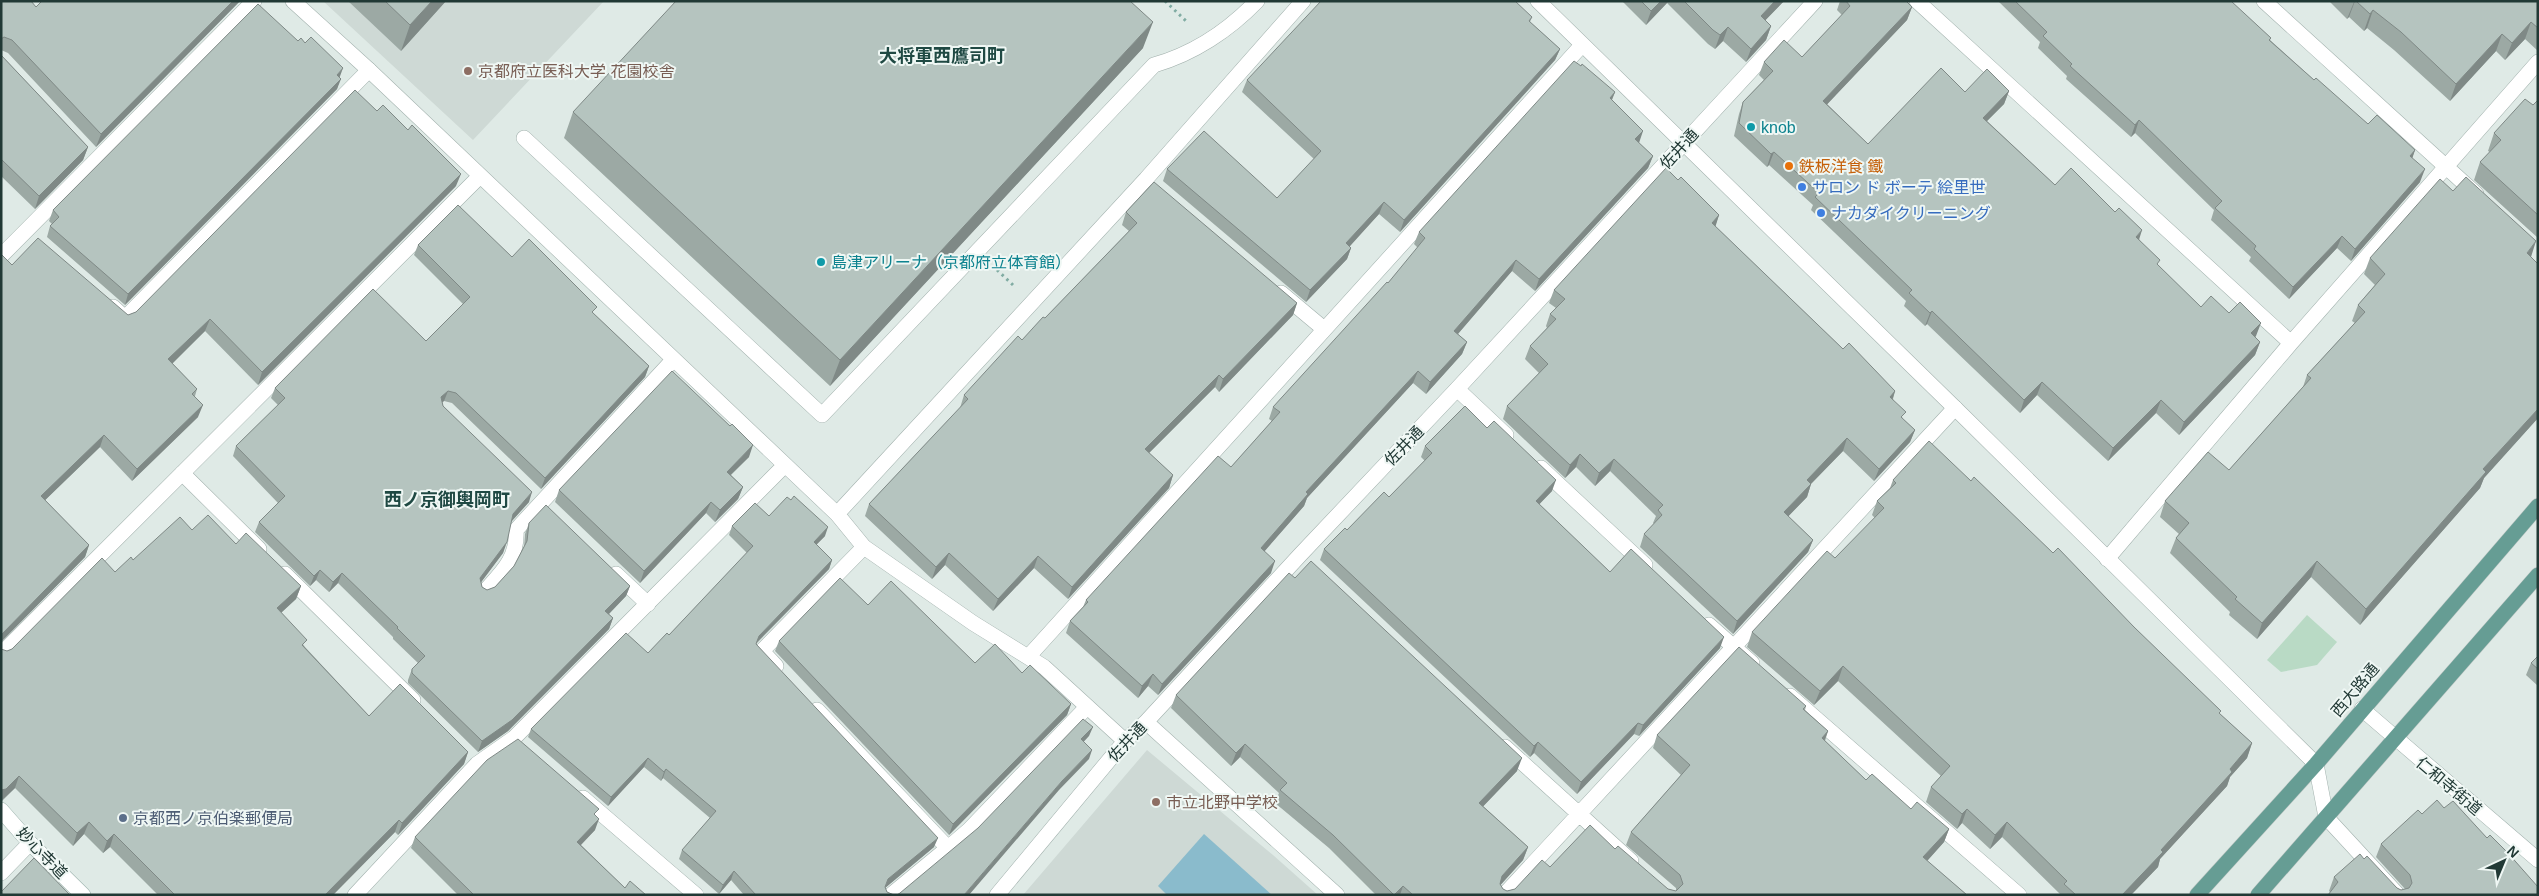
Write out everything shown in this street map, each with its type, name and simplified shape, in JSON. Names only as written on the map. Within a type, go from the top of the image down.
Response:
[{"type":"main road","name":"西大路通","points":[[2197,895],[2316,764],[2538,506]]},
{"type":"main road","points":[[2258,895],[2538,575]]},
{"type":"street","points":[[1,256],[254,1]]},
{"type":"street","points":[[293,1],[369,70],[837,514],[864,547],[973,623],[1044,667],[1126,741]]},
{"type":"street","points":[[524,138],[822,415],[1154,65],[1179,58],[1239,19],[1257,1]]},
{"type":"street","points":[[837,514],[1146,179],[1303,1]]},
{"type":"street","points":[[1538,1],[2316,764],[2326,817],[2398,895]]},
{"type":"street","name":"佐井通","points":[[997,895],[1126,741],[1458,390],[1815,1]]},
{"type":"street","points":[[1917,1],[2291,343]]},
{"type":"street","points":[[2264,1],[2489,206]]},
{"type":"street","points":[[1028,657],[1582,44]]},
{"type":"street","points":[[2107,559],[2291,343],[2538,62]]},
{"type":"street","points":[[104,299],[125,318],[369,70]]},
{"type":"street","points":[[82,146],[96,160]]},
{"type":"street","points":[[1,654],[480,176]]},
{"type":"street","points":[[1146,179],[1161,191]]},
{"type":"street","points":[[26,231],[40,243]]},
{"type":"street","points":[[1272,286],[1324,329]]},
{"type":"street","points":[[485,591],[504,570],[517,546],[516,530],[546,506],[673,360]]},
{"type":"street","points":[[1458,390],[1516,444]]},
{"type":"street","points":[[1504,895],[1955,408]]},
{"type":"street","points":[[1530,457],[1654,573]]},
{"type":"street","points":[[355,895],[477,764],[514,738],[784,465]]},
{"type":"street","points":[[182,473],[421,708]]},
{"type":"street","points":[[529,489],[546,506]]},
{"type":"street","points":[[788,679],[762,651],[864,547]]},
{"type":"street","points":[[1300,555],[1314,568]]},
{"type":"street","points":[[606,564],[648,604]]},
{"type":"street","points":[[1697,613],[1764,673]]},
{"type":"street","points":[[1778,686],[2019,895]]},
{"type":"street","points":[[808,700],[948,848]]},
{"type":"street","points":[[892,895],[969,830],[1087,707]]},
{"type":"street","name":"仁和寺街道","points":[[2362,709],[2394,739],[2538,860]]},
{"type":"street","points":[[1146,722],[1337,895]]},
{"type":"street","points":[[1492,735],[1578,815],[1641,870]]},
{"type":"street","points":[[514,738],[528,751]]},
{"type":"street","points":[[463,750],[477,764]]},
{"type":"street","points":[[572,788],[696,895]]},
{"type":"street","name":"妙心寺道","points":[[1,810],[30,843],[83,895]]},
{"type":"street","points":[[1,873],[30,843]]},
{"type":"shaded area","name":"京都府立医科大学 花園校舎","points":[[323,1],[604,1],[473,140]]},
{"type":"shaded area","name":"市立北野中学校","points":[[1147,750],[1273,855],[1318,895],[1023,895]]},
{"type":"green space","points":[[2307,615],[2337,642],[2317,665],[2281,672],[2267,660]]},
{"type":"water","points":[[1204,834],[1272,895],[1167,895],[1158,886]]},
{"type":"building","points":[[1,1],[31,1],[36,7],[42,1],[233,1],[101,134],[12,40],[4,37],[1,39]]},
{"type":"building","points":[[385,1],[432,1],[410,25]]},
{"type":"building","name":"島津アリーナ（京都府立体育館）","points":[[676,1],[1130,1],[1153,22],[840,360],[573,112]]},
{"type":"building","points":[[1321,1],[1515,1],[1532,17],[1529,21],[1560,49],[1404,220],[1384,202],[1346,243],[1351,248],[1310,290],[1167,169],[1204,131],[1277,198],[1321,151],[1247,80]]},
{"type":"building","points":[[1641,1],[1661,1],[1651,11]]},
{"type":"building","points":[[1684,1],[1775,1],[1761,16],[1771,26],[1751,49],[1728,27],[1720,35],[1713,30]]},
{"type":"building","points":[[1846,1],[1906,1],[1912,7],[1823,101],[1868,144],[1941,68],[1965,92],[1987,69],[2009,91],[1983,118],[2055,185],[2071,168],[2115,212],[2119,208],[2142,230],[2136,237],[2160,260],[2157,264],[2201,307],[2211,296],[2229,313],[2240,302],[2261,323],[2251,333],[2260,342],[2184,422],[2161,400],[2113,448],[2042,382],[2024,400],[1932,311],[1930,313],[1909,293],[1912,290],[1815,197],[1819,193],[1774,152],[1771,154],[1739,123],[1743,102],[1773,71],[1764,62],[1784,40],[1802,57],[1850,6]]},
{"type":"building","points":[[2015,1],[2231,1],[2271,38],[2269,40],[2368,124],[2377,115],[2415,150],[2410,156],[2425,169],[2355,249],[2342,236],[2293,287],[2254,249],[2256,246],[2215,208],[2222,201],[2139,120],[2135,125],[2070,66],[2072,64],[2043,36],[2047,32]]},
{"type":"building","points":[[2356,1],[2538,1],[2538,28],[2531,22],[2512,43],[2502,34],[2456,84],[2401,32],[2373,10],[2370,14]]},
{"type":"building","points":[[258,4],[298,41],[301,38],[305,43],[311,37],[343,68],[337,75],[341,79],[128,294],[50,226],[59,217],[53,210]]},
{"type":"building","points":[[1,55],[88,147],[39,196],[1,159]]},
{"type":"building","points":[[1574,61],[1581,66],[1582,64],[1615,92],[1610,98],[1643,131],[1635,139],[1653,156],[1539,279],[1516,260],[1454,331],[1467,342],[1430,382],[1418,371],[1306,492],[1308,494],[1261,548],[1275,561],[1162,684],[1153,674],[1142,686],[1070,621],[1088,602],[1086,600],[1218,456],[1231,467],[1280,412],[1273,407],[1388,283],[1425,238],[1419,232]]},
{"type":"building","points":[[355,90],[377,111],[383,105],[408,130],[412,125],[461,174],[262,372],[210,319],[168,359],[197,389],[192,394],[203,405],[137,469],[104,435],[41,496],[89,545],[1,635],[1,254],[12,265],[38,238],[128,315],[136,312]]},
{"type":"building","points":[[2525,99],[2533,105],[2538,100],[2538,215],[2480,162],[2501,140],[2494,133]]},
{"type":"building","points":[[1666,168],[1678,180],[1681,177],[1719,215],[1712,223],[1843,349],[1849,343],[1895,391],[1890,397],[1906,412],[1901,417],[1915,430],[1879,469],[1847,438],[1807,480],[1811,484],[1784,512],[1813,540],[1737,621],[1644,534],[1662,515],[1658,510],[1663,505],[1614,459],[1599,473],[1580,454],[1570,465],[1507,406],[1548,364],[1530,346],[1556,319],[1550,314],[1565,299],[1554,290]]},
{"type":"building","points":[[2466,177],[2536,241],[2527,253],[2538,264],[2538,409],[2483,469],[2486,472],[2366,609],[2317,561],[2262,623],[2235,599],[2237,597],[2176,538],[2189,523],[2165,501],[2208,452],[2229,470],[2311,378],[2307,375],[2365,312],[2358,305],[2385,274],[2370,258],[2440,179],[2453,191]]},
{"type":"building","points":[[1154,182],[1297,303],[1223,379],[1219,375],[1145,449],[1173,475],[1072,587],[1038,556],[998,599],[949,553],[936,567],[869,504],[968,399],[964,395],[1018,336],[1022,340],[1137,223],[1126,212]]},
{"type":"building","points":[[458,205],[512,257],[529,239],[597,307],[592,312],[649,366],[545,478],[456,393],[448,391],[441,397],[443,406],[532,492],[513,514],[507,542],[480,578],[482,587],[487,590],[495,587],[514,566],[527,541],[529,523],[546,505],[630,586],[605,611],[613,618],[512,720],[482,741],[412,673],[412,669],[425,656],[398,627],[342,573],[333,582],[320,570],[314,576],[259,522],[285,496],[236,446],[285,398],[275,388],[373,289],[426,341],[470,297],[418,245]]},
{"type":"building","points":[[672,371],[753,445],[727,472],[743,487],[720,510],[711,502],[644,571],[559,490]]},
{"type":"building","points":[[1465,406],[1487,428],[1494,421],[1556,480],[1536,501],[1610,572],[1631,549],[1724,637],[1643,725],[1638,723],[1581,782],[1538,742],[1534,746],[1324,549],[1345,528],[1347,530],[1384,492],[1389,497],[1432,453],[1425,446]]},
{"type":"building","points":[[1929,441],[1971,481],[1974,477],[2053,553],[2058,548],[2134,627],[2221,711],[2219,713],[2252,743],[2230,769],[2232,772],[2161,850],[2163,852],[2122,895],[2076,895],[2064,884],[2067,881],[2007,822],[1995,835],[1967,809],[1962,814],[1931,787],[1950,766],[1843,666],[1820,691],[1752,632],[1827,551],[1835,558],[1884,508],[1877,501],[1896,483],[1893,480]]},
{"type":"building","points":[[794,496],[828,527],[814,542],[832,560],[759,636],[756,644],[938,838],[888,879],[885,887],[887,892],[894,895],[756,895],[734,871],[723,885],[682,850],[716,811],[666,769],[664,772],[648,758],[611,797],[531,729],[626,633],[648,653],[667,633],[669,635],[753,546],[732,526],[755,503],[769,516],[787,497],[791,500]]},
{"type":"building","points":[[208,515],[236,544],[246,533],[301,586],[277,608],[307,640],[302,645],[369,716],[400,684],[468,752],[402,823],[399,820],[325,895],[175,895],[114,834],[107,841],[89,822],[77,833],[19,776],[6,789],[1,790],[1,649],[7,651],[12,649],[102,558],[115,572],[131,557],[133,560],[180,517],[192,530]]},
{"type":"building","points":[[1311,561],[1522,758],[1479,803],[1528,847],[1502,876],[1500,884],[1503,889],[1507,891],[1515,889],[1542,860],[1550,867],[1590,825],[1615,849],[1618,846],[1668,889],[1676,891],[1683,884],[1680,875],[1631,832],[1690,765],[1657,735],[1739,647],[1806,706],[1803,709],[1828,731],[1822,738],[1866,780],[1872,774],[1911,809],[1917,802],[1949,829],[1923,857],[1967,895],[1413,895],[1403,886],[1394,895],[1333,835],[1280,790],[1287,783],[1245,744],[1236,753],[1176,695],[1289,573],[1295,578]]},
{"type":"building","points":[[840,578],[868,605],[891,581],[975,663],[995,644],[1022,673],[1030,665],[1071,704],[953,824],[779,641]]},
{"type":"building","points":[[2538,656],[2538,669],[2531,663]]},
{"type":"building","points":[[1083,719],[1093,727],[1081,739],[1092,750],[1062,781],[964,895],[897,895],[978,828]]},
{"type":"building","points":[[518,739],[599,809],[594,814],[599,819],[577,842],[625,888],[630,881],[646,895],[474,895],[415,837],[487,760]]},
{"type":"building","points":[[2437,800],[2444,808],[2453,801],[2487,838],[2490,835],[2538,887],[2538,895],[2328,895],[2338,882],[2334,877],[2360,854],[2364,859],[2367,856],[2397,888],[2401,890],[2409,888],[2412,883],[2410,875],[2381,844],[2418,810],[2422,814]]},
{"type":"building","points":[[34,858],[70,895],[1,895],[1,892]]},
{"type":"place","name":"京都府立医科大学 花園校舎","points":[[468,71]]},
{"type":"place","name":"knob","points":[[1751,127]]},
{"type":"place","name":"鉄板洋食 鐵","points":[[1789,166]]},
{"type":"place","name":"サロン ド ボーテ 絵里世","points":[[1802,187]]},
{"type":"place","name":"ナカダイクリーニング","points":[[1821,213]]},
{"type":"place","name":"島津アリーナ（京都府立体育館）","points":[[821,262]]},
{"type":"place","name":"市立北野中学校","points":[[1156,802]]},
{"type":"place","name":"京都西ノ京伯楽郵便局","points":[[123,818]]},
{"type":"district","name":"大将軍西鷹司町","points":[[942,56]]},
{"type":"district","name":"西ノ京御輿岡町","points":[[447,500]]}]
